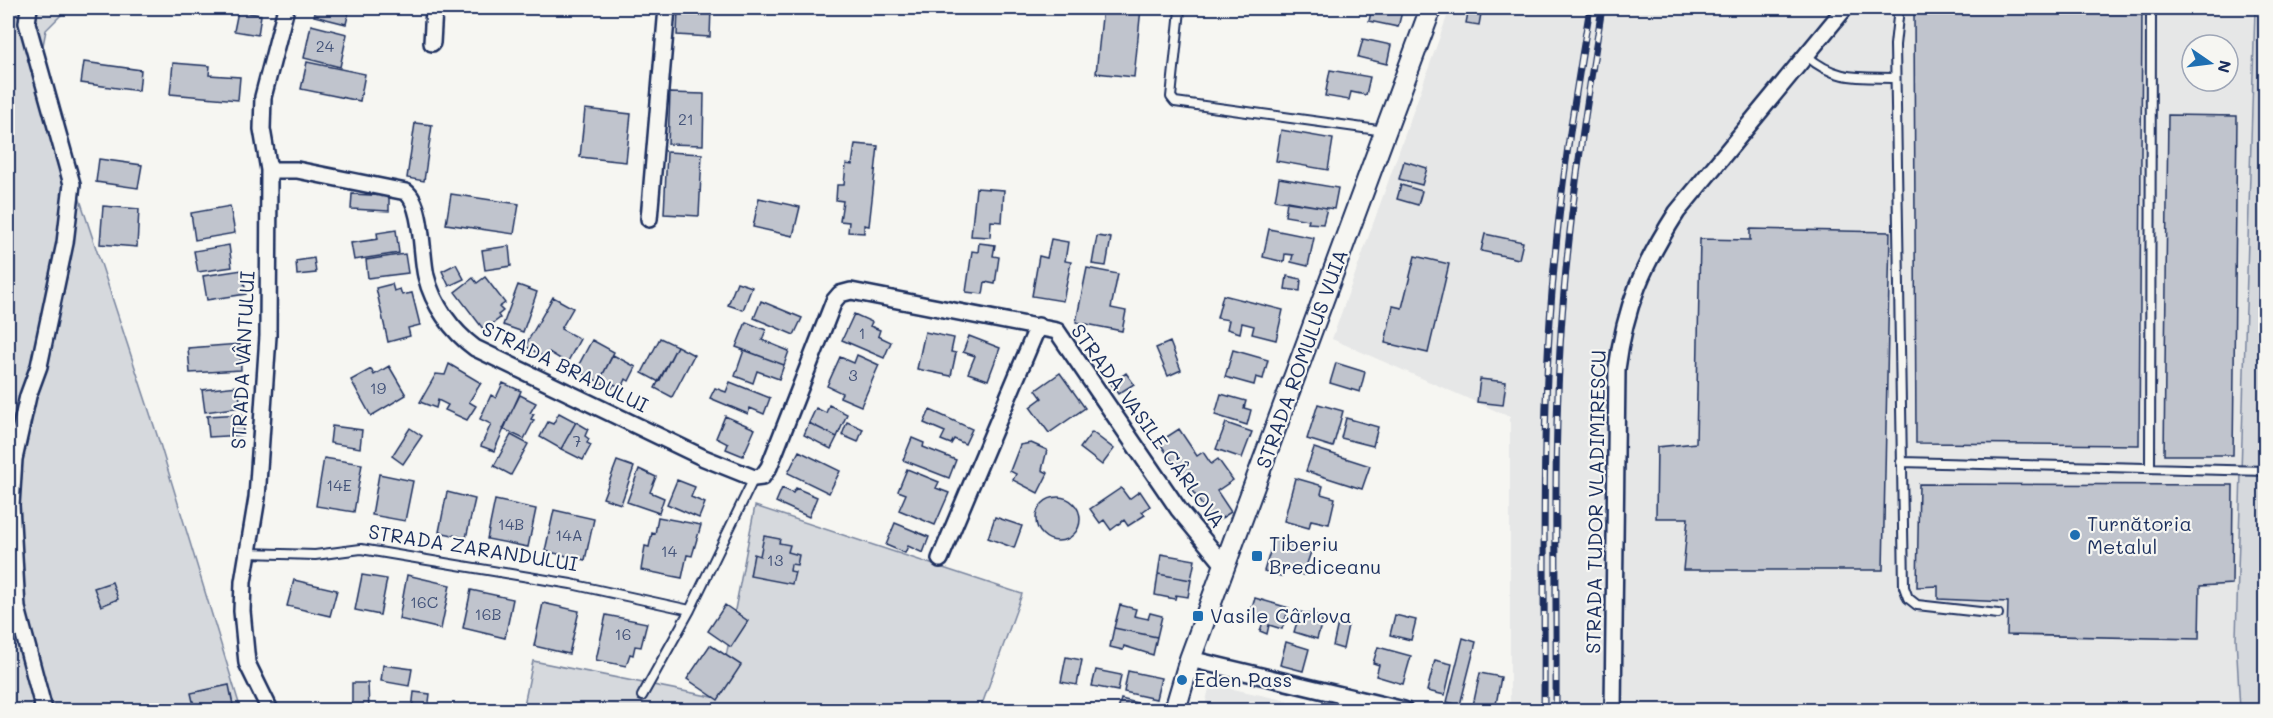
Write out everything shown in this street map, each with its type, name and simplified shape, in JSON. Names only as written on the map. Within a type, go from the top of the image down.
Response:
[{"type":"street","points":[[29,8],[27,23],[72,184],[65,243],[44,346],[28,396],[14,459],[11,505],[17,608],[44,711]]},
{"type":"street","name":"STRADA VÂNTULUI","points":[[270,711],[247,663],[242,636],[243,582],[257,498],[268,336],[269,170],[262,129],[263,98],[286,8]]},
{"type":"street","points":[[432,43],[434,8]]},
{"type":"street","points":[[649,219],[667,8]]},
{"type":"street","name":"STRADA ROMULUS VUIA","points":[[1175,711],[1190,659],[1431,8]]},
{"type":"street","name":"STRADA TUDOR VLADIMIRESCU","points":[[1613,711],[1617,369],[1622,328],[1635,287],[1653,249],[1677,212],[1845,8]]},
{"type":"street","name":"STRADA BRADULUI","points":[[269,170],[297,170],[406,192],[416,206],[427,278],[454,333],[475,348],[704,458],[758,478]]},
{"type":"street","name":"STRADA VASILE CÂRLOVA","points":[[758,478],[769,467],[834,301],[840,294],[851,291],[1038,326],[1057,332],[1063,337],[1179,510],[1225,566]]},
{"type":"street","points":[[940,559],[1038,326]]},
{"type":"street","points":[[1190,659],[1404,711]]},
{"type":"lane","points":[[1899,8],[1895,78],[1904,587],[1908,598],[1917,604],[1998,614]]},
{"type":"lane","points":[[2150,468],[2151,8]]},
{"type":"lane","points":[[1180,10],[1171,97],[1175,102],[1386,132]]},
{"type":"lane","points":[[1807,56],[1821,68],[1842,76],[1895,78]]},
{"type":"lane","points":[[1900,462],[2265,471]]},
{"type":"lane","points":[[642,696],[690,610],[758,478]]},
{"type":"lane","name":"STRADA ZARANDULUI","points":[[248,553],[315,555],[361,549],[571,584],[690,610]]},
{"type":"shaded area","points":[[8,8],[68,8],[46,30],[38,71],[160,444],[241,710],[8,710]]},
{"type":"shaded area","points":[[1450,8],[2254,8],[2236,638],[2240,710],[1510,710],[1510,417],[1332,339]]},
{"type":"shaded area","points":[[2255,8],[2265,8],[2266,710],[2240,710],[2236,638]]},
{"type":"shaded area","points":[[755,506],[1022,594],[980,710],[523,710],[533,661],[718,698]]},
{"type":"shaded area","points":[[1210,684],[1329,710],[1204,710]]},
{"type":"building","points":[[316,8],[350,8],[346,24],[314,16]]},
{"type":"building","points":[[382,8],[413,8],[413,11]]},
{"type":"building","points":[[552,8],[586,8],[585,13]]},
{"type":"building","points":[[678,8],[711,8],[710,37],[677,35]]},
{"type":"building","points":[[1103,8],[1141,8],[1134,77],[1096,73]]},
{"type":"building","points":[[1372,8],[1403,8],[1398,27],[1369,21]]},
{"type":"building","points":[[1469,8],[1482,8],[1479,25],[1466,23]]},
{"type":"building","points":[[1914,8],[2142,8],[2139,445],[1916,443]]},
{"type":"building","points":[[238,11],[261,15],[258,35],[234,31]]},
{"type":"building","points":[[311,25],[347,34],[340,67],[304,58]]},
{"type":"building","points":[[1363,39],[1391,45],[1387,64],[1358,57]]},
{"type":"building","points":[[84,62],[141,70],[139,91],[81,83]]},
{"type":"building","points":[[307,62],[365,74],[360,101],[301,89]]},
{"type":"building","points":[[173,63],[210,66],[209,75],[240,77],[238,100],[170,94]]},
{"type":"building","points":[[1330,70],[1370,77],[1366,95],[1351,92],[1349,100],[1325,96]]},
{"type":"building","points":[[670,93],[704,94],[703,145],[668,144]]},
{"type":"building","points":[[585,109],[631,114],[626,162],[580,157]]},
{"type":"building","points":[[2168,115],[2237,116],[2233,455],[2164,455]]},
{"type":"building","points":[[415,123],[432,125],[424,181],[407,178]]},
{"type":"building","points":[[1281,130],[1333,139],[1328,170],[1276,161]]},
{"type":"building","points":[[855,144],[878,146],[869,226],[864,225],[864,233],[848,232],[849,222],[840,221],[843,201],[836,200],[837,185],[844,185],[846,164],[852,165]]},
{"type":"building","points":[[667,152],[702,154],[699,216],[664,214]]},
{"type":"building","points":[[99,159],[142,165],[138,188],[96,182]]},
{"type":"building","points":[[1404,161],[1427,168],[1422,185],[1399,179]]},
{"type":"building","points":[[1279,178],[1338,188],[1334,209],[1275,200]]},
{"type":"building","points":[[1401,185],[1422,191],[1418,205],[1397,199]]},
{"type":"building","points":[[976,188],[1004,190],[1002,222],[991,221],[990,237],[971,236]]},
{"type":"building","points":[[352,194],[389,196],[389,211],[351,209]]},
{"type":"building","points":[[451,194],[519,204],[514,234],[446,224]]},
{"type":"building","points":[[759,198],[800,207],[793,236],[753,227]]},
{"type":"building","points":[[1287,201],[1327,208],[1323,224],[1308,223],[1309,220],[1285,216]]},
{"type":"building","points":[[103,206],[139,209],[137,247],[100,244]]},
{"type":"building","points":[[230,206],[235,233],[195,240],[191,213]]},
{"type":"building","points":[[1269,229],[1314,238],[1308,266],[1291,262],[1293,255],[1285,254],[1284,262],[1263,257]]},
{"type":"building","points":[[1750,229],[1890,232],[1883,570],[1683,570],[1688,518],[1656,518],[1657,447],[1696,443],[1700,239],[1750,240]]},
{"type":"building","points":[[396,230],[399,253],[354,260],[351,243],[378,239],[377,233]]},
{"type":"building","points":[[1485,234],[1523,242],[1519,259],[1481,251]]},
{"type":"building","points":[[1097,236],[1111,238],[1106,266],[1092,264]]},
{"type":"building","points":[[1051,239],[1068,242],[1065,261],[1071,262],[1063,301],[1032,296],[1039,256],[1047,258]]},
{"type":"building","points":[[979,243],[995,245],[993,256],[999,257],[995,284],[985,282],[983,294],[966,292],[972,251],[978,252]]},
{"type":"building","points":[[229,245],[232,267],[198,272],[194,251]]},
{"type":"building","points":[[509,246],[511,266],[485,270],[482,250]]},
{"type":"building","points":[[405,254],[408,273],[368,278],[366,260]]},
{"type":"building","points":[[1415,256],[1449,264],[1428,353],[1385,343],[1393,306],[1402,308]]},
{"type":"building","points":[[314,258],[316,273],[297,275],[296,261]]},
{"type":"building","points":[[456,264],[464,279],[449,286],[442,271]]},
{"type":"building","points":[[1087,268],[1118,274],[1111,308],[1126,311],[1122,331],[1076,322]]},
{"type":"building","points":[[242,270],[246,294],[207,300],[203,276]]},
{"type":"building","points":[[1287,276],[1301,279],[1300,291],[1285,289]]},
{"type":"building","points":[[485,277],[505,303],[499,307],[503,311],[498,315],[500,318],[484,330],[455,292],[473,278],[477,283]]},
{"type":"building","points":[[737,282],[752,287],[743,310],[728,305]]},
{"type":"building","points":[[392,284],[394,291],[400,289],[402,295],[412,293],[420,325],[408,328],[410,336],[388,342],[376,288]]},
{"type":"building","points":[[518,285],[537,292],[523,332],[503,325]]},
{"type":"building","points":[[1223,295],[1283,310],[1276,340],[1252,334],[1254,326],[1242,323],[1240,333],[1227,329],[1229,320],[1217,318]]},
{"type":"building","points":[[553,297],[573,308],[561,329],[580,339],[567,363],[549,352],[546,358],[525,346]]},
{"type":"building","points":[[761,301],[802,318],[794,335],[754,318]]},
{"type":"building","points":[[854,314],[872,322],[870,326],[880,330],[878,336],[891,342],[884,358],[842,340]]},
{"type":"building","points":[[746,322],[766,330],[762,340],[789,351],[784,365],[736,347]]},
{"type":"building","points":[[925,332],[954,338],[951,352],[956,353],[951,376],[917,369]]},
{"type":"building","points":[[969,336],[1000,348],[988,380],[968,373],[975,356],[963,352]]},
{"type":"building","points":[[660,338],[677,346],[659,382],[642,373]]},
{"type":"building","points":[[592,340],[614,352],[599,382],[576,370]]},
{"type":"building","points":[[1170,342],[1181,370],[1168,376],[1156,348]]},
{"type":"building","points":[[240,344],[241,370],[190,373],[188,348]]},
{"type":"building","points":[[677,346],[694,355],[672,397],[655,388]]},
{"type":"building","points":[[744,350],[784,365],[779,379],[757,371],[753,383],[735,376]]},
{"type":"building","points":[[1233,350],[1268,360],[1263,379],[1256,377],[1254,385],[1225,377]]},
{"type":"building","points":[[613,355],[636,367],[629,381],[626,379],[622,388],[614,384],[612,388],[599,382]]},
{"type":"building","points":[[857,355],[879,365],[861,406],[840,397],[842,393],[827,386],[840,357],[854,363]]},
{"type":"building","points":[[1336,363],[1365,372],[1360,392],[1330,383]]},
{"type":"building","points":[[449,364],[481,383],[469,402],[476,406],[467,420],[445,410],[448,405],[438,400],[436,408],[420,402],[436,374],[445,375]]},
{"type":"building","points":[[389,366],[406,395],[371,416],[351,380],[371,369],[374,375]]},
{"type":"building","points":[[1060,373],[1085,408],[1049,433],[1030,407],[1042,398],[1036,390]]},
{"type":"building","points":[[1126,373],[1134,384],[1118,394],[1111,384]]},
{"type":"building","points":[[1480,379],[1506,382],[1503,405],[1477,402]]},
{"type":"building","points":[[730,382],[770,398],[764,414],[750,408],[748,414],[710,398],[715,388],[726,392]]},
{"type":"building","points":[[503,383],[521,391],[494,451],[481,446],[491,424],[480,419],[491,395],[496,398]]},
{"type":"building","points":[[238,386],[241,407],[205,412],[202,390]]},
{"type":"building","points":[[1221,394],[1246,401],[1244,408],[1251,410],[1247,425],[1215,415]]},
{"type":"building","points":[[520,395],[536,403],[530,413],[534,414],[531,419],[534,420],[524,439],[503,429]]},
{"type":"building","points":[[1318,404],[1343,411],[1333,447],[1307,439]]},
{"type":"building","points":[[829,405],[847,414],[837,437],[809,423],[816,408],[826,413]]},
{"type":"building","points":[[930,410],[972,429],[965,444],[954,439],[951,444],[941,440],[945,432],[924,423]]},
{"type":"building","points":[[559,413],[576,422],[561,449],[540,437],[548,422],[553,424]]},
{"type":"building","points":[[242,414],[243,435],[209,437],[207,416]]},
{"type":"building","points":[[725,416],[755,429],[743,456],[726,449],[728,444],[716,438]]},
{"type":"building","points":[[1346,418],[1378,427],[1373,446],[1341,438]]},
{"type":"building","points":[[576,422],[588,429],[585,436],[589,439],[587,443],[591,445],[583,460],[561,449]]},
{"type":"building","points":[[847,422],[863,429],[858,442],[842,435]]},
{"type":"building","points":[[809,423],[837,437],[831,449],[804,435]]},
{"type":"building","points":[[1226,423],[1252,432],[1242,458],[1216,449]]},
{"type":"building","points":[[332,426],[362,430],[360,448],[330,443]]},
{"type":"building","points":[[410,428],[422,436],[403,464],[392,456]]},
{"type":"building","points":[[1179,429],[1197,456],[1203,452],[1211,464],[1218,459],[1233,480],[1217,491],[1231,512],[1214,523],[1159,442]]},
{"type":"building","points":[[1092,432],[1114,449],[1102,465],[1080,448]]},
{"type":"building","points":[[511,435],[528,444],[511,475],[494,466]]},
{"type":"building","points":[[912,438],[924,443],[923,447],[956,460],[949,478],[903,460]]},
{"type":"building","points":[[1031,443],[1047,450],[1042,470],[1048,473],[1038,493],[1013,480],[1016,474],[1010,471],[1020,445]]},
{"type":"building","points":[[1314,448],[1370,466],[1362,489],[1306,471]]},
{"type":"building","points":[[799,451],[840,471],[829,493],[788,473]]},
{"type":"building","points":[[324,458],[362,464],[354,512],[316,506]]},
{"type":"building","points":[[617,461],[634,467],[621,504],[603,498]]},
{"type":"building","points":[[639,469],[656,477],[650,492],[664,498],[659,513],[627,502]]},
{"type":"building","points":[[907,469],[939,482],[936,488],[949,493],[935,525],[899,510],[906,494],[898,491]]},
{"type":"building","points":[[379,474],[413,481],[405,521],[372,515]]},
{"type":"building","points":[[1295,478],[1323,486],[1321,494],[1335,498],[1329,524],[1311,520],[1309,528],[1284,521]]},
{"type":"building","points":[[677,480],[695,487],[691,497],[705,503],[699,518],[667,504]]},
{"type":"building","name":"Turnătoria Metalul","points":[[1919,484],[2233,485],[2232,584],[2200,586],[2199,639],[2007,635],[2008,602],[1938,599],[1938,586],[1917,587]]},
{"type":"building","points":[[782,488],[793,493],[796,488],[817,497],[809,517],[776,502]]},
{"type":"building","points":[[1121,488],[1129,499],[1140,491],[1150,506],[1142,512],[1145,515],[1128,526],[1124,520],[1111,530],[1104,520],[1100,523],[1090,509]]},
{"type":"building","points":[[447,492],[475,499],[466,538],[439,532]]},
{"type":"building","points":[[1058,497],[1073,504],[1080,519],[1073,534],[1058,541],[1043,534],[1036,519],[1043,504]]},
{"type":"building","points":[[495,500],[536,509],[528,547],[487,539]]},
{"type":"building","points":[[554,510],[594,519],[585,560],[545,551]]},
{"type":"building","points":[[658,517],[701,525],[692,556],[687,555],[682,578],[641,570],[645,546],[649,547],[652,533],[655,534]]},
{"type":"building","points":[[995,517],[1022,526],[1014,548],[988,538]]},
{"type":"building","points":[[895,523],[929,537],[923,553],[908,546],[905,553],[886,545]]},
{"type":"building","points":[[764,536],[780,539],[779,543],[790,545],[788,552],[799,555],[797,565],[791,564],[790,571],[795,572],[792,584],[750,576],[754,554],[760,556]]},
{"type":"building","points":[[1274,539],[1311,552],[1303,575],[1284,568],[1281,576],[1264,571]]},
{"type":"building","points":[[1161,554],[1195,560],[1191,580],[1158,574]]},
{"type":"building","points":[[1158,574],[1191,580],[1188,597],[1176,595],[1175,599],[1155,595]]},
{"type":"building","points":[[362,575],[387,579],[380,615],[355,610]]},
{"type":"building","points":[[407,575],[450,585],[441,629],[399,619]]},
{"type":"building","points":[[294,580],[337,590],[330,616],[287,606]]},
{"type":"building","points":[[112,582],[118,599],[101,606],[94,588]]},
{"type":"building","points":[[471,590],[513,599],[505,638],[463,628]]},
{"type":"building","points":[[1255,598],[1289,608],[1282,629],[1269,625],[1267,634],[1260,631],[1263,622],[1249,618]]},
{"type":"building","points":[[543,603],[579,611],[569,654],[534,646]]},
{"type":"building","points":[[725,605],[748,621],[731,647],[708,631]]},
{"type":"building","points":[[1120,605],[1136,609],[1134,616],[1148,619],[1150,613],[1162,616],[1157,637],[1114,628]]},
{"type":"building","points":[[1300,612],[1323,618],[1317,639],[1294,632]]},
{"type":"building","points":[[606,615],[647,623],[641,647],[635,646],[633,655],[630,654],[626,666],[596,660]]},
{"type":"building","points":[[1395,615],[1416,620],[1411,640],[1390,635]]},
{"type":"building","points":[[1338,623],[1348,625],[1343,649],[1333,646]]},
{"type":"building","points":[[1114,628],[1157,637],[1153,655],[1124,646],[1123,650],[1110,647]]},
{"type":"building","points":[[1463,638],[1476,642],[1460,705],[1447,702]]},
{"type":"building","points":[[1286,642],[1309,649],[1303,671],[1280,665]]},
{"type":"building","points":[[710,645],[741,665],[718,700],[687,679]]},
{"type":"building","points":[[1378,647],[1411,656],[1403,684],[1376,676],[1379,665],[1373,663]]},
{"type":"building","points":[[1066,657],[1082,660],[1077,685],[1061,682]]},
{"type":"building","points":[[1435,660],[1452,664],[1445,695],[1427,691]]},
{"type":"building","points":[[383,665],[412,669],[409,686],[381,681]]},
{"type":"building","points":[[1096,670],[1121,675],[1118,691],[1092,686]]},
{"type":"building","points":[[1128,671],[1161,678],[1156,699],[1124,692]]},
{"type":"building","points":[[1480,673],[1501,677],[1495,710],[1472,710]]},
{"type":"building","points":[[352,683],[368,683],[369,710],[352,710]]},
{"type":"building","points":[[229,685],[234,710],[195,710],[191,693]]},
{"type":"building","points":[[414,692],[430,694],[428,710],[412,710]]},
{"type":"building","points":[[1121,699],[1153,707],[1152,710],[1118,710]]},
{"type":"railway","points":[[1544,710],[1544,501],[1549,344],[1563,185],[1590,8]]},
{"type":"railway","points":[[1556,710],[1556,448],[1560,344],[1567,256],[1585,114],[1602,8]]},
{"type":"place","name":"Turnătoria Metalul","points":[[2075,535]]},
{"type":"place","name":"Tiberiu Brediceanu","points":[[1257,556]]},
{"type":"place","name":"Vasile Cârlova","points":[[1198,616]]},
{"type":"place","name":"Eden Pass","points":[[1182,680]]}]
